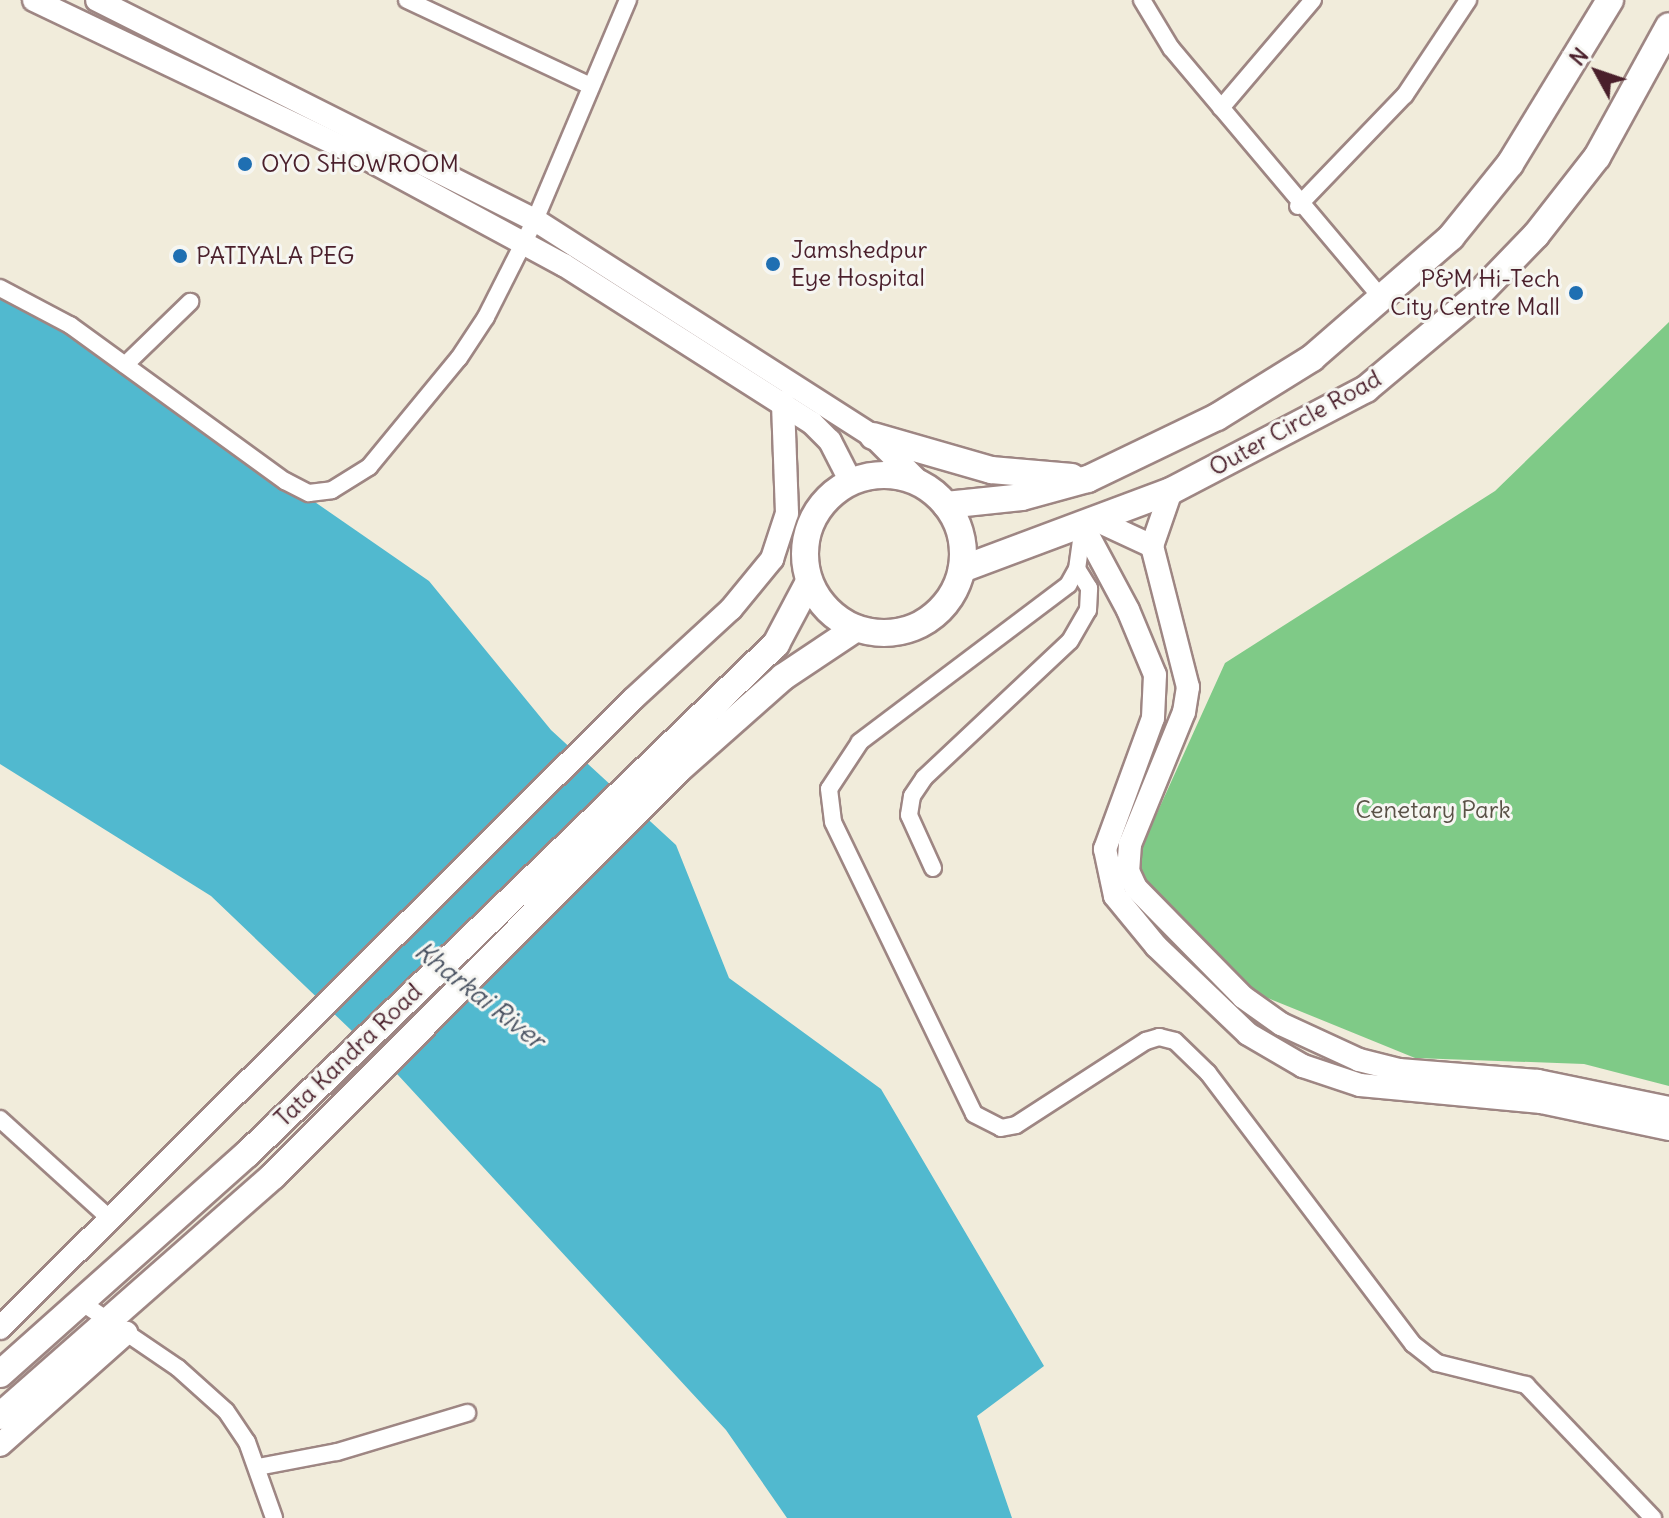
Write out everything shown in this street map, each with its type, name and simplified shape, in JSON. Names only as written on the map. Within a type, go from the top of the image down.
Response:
[{"type":"main road","points":[[946,505],[1022,497],[1082,481],[1217,417],[1312,358],[1383,300],[1451,237],[1510,164],[1610,0]]},
{"type":"main road","name":"Outer Circle Road","points":[[962,569],[1090,524],[1171,491],[1366,389],[1477,296],[1536,235],[1597,157],[1669,26]]},
{"type":"main road","points":[[873,436],[991,470],[1082,481]]},
{"type":"main road","points":[[897,476],[920,483],[946,505],[961,535],[962,569],[948,601],[923,624],[889,634],[855,629],[827,611],[809,582],[804,550],[812,520],[831,495],[851,482],[897,476]]},
{"type":"main road","points":[[1082,481],[1090,524]]},
{"type":"main road","name":"Tata Kandra Road","points":[[0,1374],[247,1154],[672,758],[776,644],[809,582]]},
{"type":"main road","points":[[0,1416],[118,1326],[273,1176],[672,758],[855,629]]},
{"type":"street","points":[[34,0],[375,163],[522,243],[783,402],[830,441],[851,482]]},
{"type":"street","points":[[97,0],[535,220],[873,436],[920,483]]},
{"type":"street","points":[[407,0],[591,86]]},
{"type":"street","points":[[0,288],[38,305],[285,481],[309,493],[332,490],[369,467],[459,358],[509,275],[535,220],[628,0]]},
{"type":"street","points":[[1142,0],[1171,48],[1298,206],[1383,300]]},
{"type":"street","points":[[1221,108],[1313,0]]},
{"type":"street","points":[[1298,206],[1405,95],[1468,0]]},
{"type":"street","points":[[125,365],[190,302]]},
{"type":"street","points":[[0,1328],[633,699],[731,609],[772,559],[787,513],[783,402]]},
{"type":"street","points":[[1171,491],[1152,546],[1164,610],[1180,649],[1188,687],[1184,712],[1130,844],[1128,871],[1136,888],[1243,997],[1302,1035],[1359,1060],[1399,1070],[1538,1081],[1669,1108]]},
{"type":"street","points":[[1090,524],[1152,546]]},
{"type":"street","points":[[1090,524],[1077,569],[1068,585],[860,742],[829,789],[833,822],[974,1114],[1001,1128],[1016,1125],[1146,1041],[1175,1041],[1208,1073],[1422,1353],[1437,1363],[1526,1385],[1653,1518]]},
{"type":"street","points":[[1090,524],[1155,675],[1153,718],[1110,826],[1106,869],[1131,921],[1203,994],[1281,1057],[1360,1085],[1541,1102],[1669,1129]]},
{"type":"street","points":[[933,868],[909,815],[912,796],[924,778],[1070,641],[1088,610],[1089,588],[1077,569]]},
{"type":"street","points":[[1150,659],[1180,649]]},
{"type":"street","points":[[0,1119],[109,1218]]},
{"type":"street","points":[[81,1302],[178,1368],[226,1411],[258,1467],[274,1518]]},
{"type":"street","points":[[0,1445],[118,1326]]},
{"type":"street","points":[[258,1467],[337,1452],[467,1413]]},
{"type":"green space","name":"Cenetary Park","points":[[1669,322],[1669,1086],[1584,1064],[1415,1058],[1253,992],[1133,866],[1225,663],[1495,491]]},
{"type":"water","name":"Kharkai River","points":[[0,294],[36,309],[429,581],[551,730],[676,845],[729,978],[881,1089],[1044,1366],[977,1416],[1012,1518],[787,1518],[726,1430],[398,1075],[211,896],[0,764]]},
{"type":"place","name":"OYO SHOWROOM","points":[[245,164]]},
{"type":"place","name":"PATIYALA PEG","points":[[180,256]]},
{"type":"place","name":"Jamshedpur Eye Hospital","points":[[773,264]]},
{"type":"place","name":"P&M Hi-Tech City Centre Mall","points":[[1576,293]]}]
